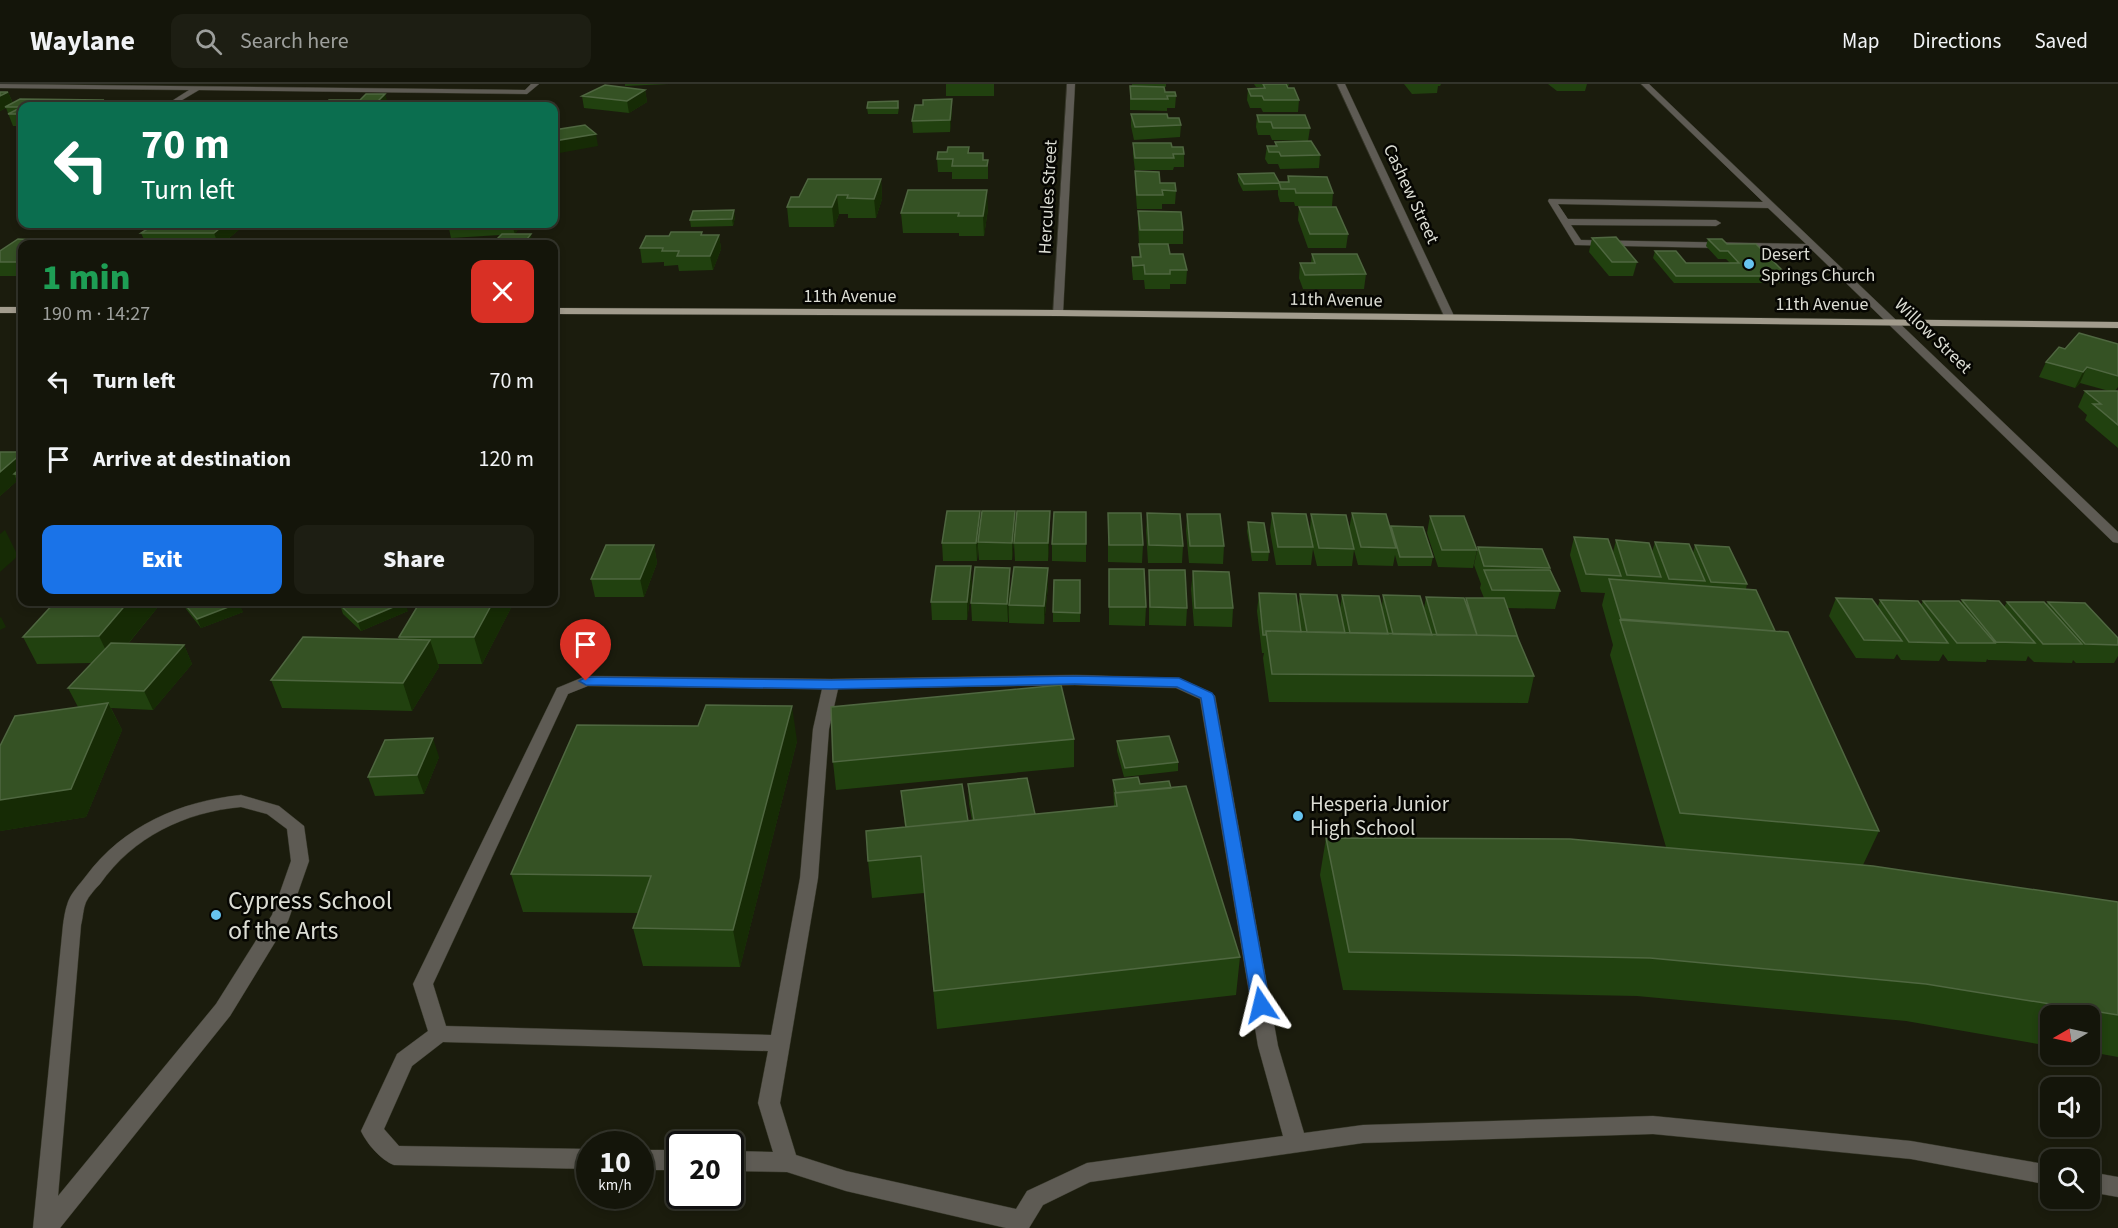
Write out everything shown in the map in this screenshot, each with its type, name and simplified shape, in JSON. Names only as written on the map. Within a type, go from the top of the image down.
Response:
[{"type":"main road","points":[[0,310],[18,310]]},
{"type":"main road","name":"11th Avenue","points":[[558,312],[1058,313],[2118,325]]},
{"type":"street","points":[[0,86],[527,92],[535,84]]},
{"type":"street","name":"Hercules Street","points":[[1058,313],[1071,84]]},
{"type":"street","name":"Cashew Street","points":[[1341,84],[1450,318]]},
{"type":"street","name":"Willow Street","points":[[1645,84],[2118,539]]},
{"type":"street","points":[[175,102],[198,88]]},
{"type":"street","points":[[1726,234],[1578,243],[1552,201],[1773,205]]},
{"type":"street","points":[[1700,204],[1726,234]]},
{"type":"street","points":[[1565,222],[1726,234],[1817,247]]},
{"type":"street","points":[[439,1034],[423,984],[562,691],[586,681],[831,684],[1075,680],[1179,682],[1207,696],[1268,1046],[1296,1142]]},
{"type":"street","points":[[787,1162],[768,1103],[809,878],[821,729],[831,684]]},
{"type":"street","points":[[241,801],[273,810],[295,826],[300,861],[280,916],[223,1010],[45,1228],[72,925],[77,901],[110,860],[134,838],[161,822],[211,804],[241,801]]},
{"type":"street","points":[[576,1159],[394,1155],[372,1131],[405,1060],[439,1034],[779,1042]]},
{"type":"street","points":[[744,1161],[787,1162],[846,1181],[1019,1225],[1035,1198],[1087,1173],[1363,1134],[1653,1125],[1911,1150],[2040,1173]]},
{"type":"street","points":[[2100,1184],[2118,1187]]},
{"type":"building","points":[[1263,84],[1286,84],[1288,88],[1294,88],[1299,100],[1264,100],[1262,96],[1251,96],[1248,89],[1265,88]]},
{"type":"building","points":[[605,85],[645,90],[627,101],[582,96]]},
{"type":"building","points":[[1130,86],[1164,87],[1165,92],[1175,92],[1176,96],[1167,96],[1168,99],[1131,99]]},
{"type":"building","points":[[366,94],[385,94],[378,101],[326,102],[329,100],[360,100]]},
{"type":"building","points":[[20,99],[104,100],[100,102],[18,102],[18,107],[5,107]]},
{"type":"building","points":[[952,99],[950,120],[912,121],[915,105],[923,105],[923,100]]},
{"type":"building","points":[[898,101],[898,108],[867,108],[868,102]]},
{"type":"building","points":[[18,109],[18,114],[8,114]]},
{"type":"building","points":[[1131,114],[1167,114],[1168,118],[1179,118],[1181,125],[1135,127]]},
{"type":"building","points":[[1257,115],[1305,115],[1310,128],[1273,128],[1271,122],[1259,122]]},
{"type":"building","points":[[585,125],[596,134],[558,140],[558,129]]},
{"type":"building","points":[[1311,141],[1320,155],[1281,156],[1279,152],[1269,152],[1267,146],[1277,146],[1275,142]]},
{"type":"building","points":[[1133,143],[1171,143],[1172,147],[1183,147],[1184,154],[1173,154],[1174,158],[1135,158]]},
{"type":"building","points":[[948,147],[969,147],[968,153],[983,153],[983,160],[988,160],[987,166],[952,166],[953,159],[937,159],[938,152],[947,152]]},
{"type":"building","points":[[1135,171],[1159,172],[1160,183],[1175,183],[1176,191],[1162,190],[1163,195],[1137,195]]},
{"type":"building","points":[[1274,173],[1279,183],[1244,184],[1238,174]]},
{"type":"building","points":[[1288,176],[1327,177],[1333,193],[1296,193],[1295,189],[1281,189],[1279,182],[1289,182]]},
{"type":"building","points":[[808,179],[881,179],[874,199],[847,198],[848,195],[837,195],[832,207],[787,207],[791,197],[799,197]]},
{"type":"building","points":[[908,190],[987,190],[983,216],[958,216],[959,213],[901,213]]},
{"type":"building","points":[[1299,207],[1336,207],[1348,234],[1310,234]]},
{"type":"building","points":[[734,210],[732,219],[690,220],[693,211]]},
{"type":"building","points":[[1138,211],[1181,212],[1183,230],[1140,230]]},
{"type":"building","points":[[149,228],[220,228],[214,233],[141,233]]},
{"type":"building","points":[[671,232],[702,232],[701,235],[719,235],[710,256],[677,256],[679,251],[640,248],[646,236],[669,236]]},
{"type":"building","points":[[502,234],[531,234],[526,240],[496,240]]},
{"type":"building","points":[[1616,237],[1637,262],[1612,262],[1592,238]]},
{"type":"building","points":[[18,239],[40,240],[18,240],[18,262],[0,262],[0,251]]},
{"type":"building","points":[[1708,239],[1722,239],[1727,244],[1756,244],[1788,276],[1676,276],[1655,251],[1676,251],[1686,263],[1739,263],[1728,251],[1720,251]]},
{"type":"building","points":[[1139,244],[1168,244],[1170,254],[1183,254],[1187,270],[1170,270],[1170,274],[1145,274],[1144,265],[1133,266],[1132,257],[1141,257]]},
{"type":"building","points":[[1312,254],[1357,254],[1366,274],[1305,275],[1300,263],[1315,263]]},
{"type":"building","points":[[2079,333],[2118,344],[2118,376],[2087,367],[2083,372],[2046,362],[2059,347],[2065,349]]},
{"type":"building","points":[[2085,391],[2118,391],[2118,425],[2093,404],[2101,404]]},
{"type":"building","points":[[0,452],[18,452],[18,456],[0,472]]},
{"type":"building","points":[[947,511],[980,511],[976,543],[942,543]]},
{"type":"building","points":[[982,511],[1015,511],[1012,543],[978,542]]},
{"type":"building","points":[[1017,511],[1050,511],[1048,543],[1014,543]]},
{"type":"building","points":[[1054,512],[1086,512],[1086,544],[1052,544]]},
{"type":"building","points":[[1108,513],[1141,513],[1143,545],[1109,545]]},
{"type":"building","points":[[1147,513],[1180,514],[1183,546],[1149,545]]},
{"type":"building","points":[[1272,513],[1306,514],[1313,547],[1278,547]]},
{"type":"building","points":[[1352,513],[1386,514],[1396,548],[1361,547]]},
{"type":"building","points":[[1187,514],[1220,514],[1224,546],[1190,546]]},
{"type":"building","points":[[1311,514],[1346,515],[1354,549],[1319,548]]},
{"type":"building","points":[[1430,516],[1464,516],[1477,550],[1442,550]]},
{"type":"building","points":[[1248,522],[1264,523],[1269,552],[1252,552]]},
{"type":"building","points":[[1391,526],[1423,527],[1433,557],[1400,557]]},
{"type":"building","points":[[1574,537],[1608,539],[1621,576],[1586,574]]},
{"type":"building","points":[[1616,540],[1649,543],[1661,577],[1627,575]]},
{"type":"building","points":[[1655,542],[1689,544],[1705,581],[1669,579]]},
{"type":"building","points":[[606,545],[654,545],[640,579],[591,579]]},
{"type":"building","points":[[1695,545],[1729,547],[1747,584],[1711,582]]},
{"type":"building","points":[[1478,547],[1542,549],[1550,568],[1484,566]]},
{"type":"building","points":[[936,566],[971,566],[967,602],[931,602]]},
{"type":"building","points":[[975,567],[1010,568],[1007,604],[971,603]]},
{"type":"building","points":[[1014,567],[1048,568],[1044,606],[1009,605]]},
{"type":"building","points":[[1109,569],[1144,569],[1146,607],[1109,607]]},
{"type":"building","points":[[1149,570],[1185,570],[1187,608],[1150,607]]},
{"type":"building","points":[[1484,570],[1550,570],[1560,591],[1492,590]]},
{"type":"building","points":[[1193,571],[1229,572],[1233,608],[1195,608]]},
{"type":"building","points":[[1609,579],[1756,590],[1775,631],[1621,619]]},
{"type":"building","points":[[1054,580],[1080,580],[1080,613],[1053,612]]},
{"type":"building","points":[[1259,593],[1296,594],[1301,632],[1266,631],[1266,635],[1263,635]]},
{"type":"building","points":[[1300,594],[1337,595],[1345,633],[1307,632]]},
{"type":"building","points":[[1342,595],[1379,596],[1388,634],[1350,633]]},
{"type":"building","points":[[1383,595],[1420,596],[1432,635],[1393,634]]},
{"type":"building","points":[[1426,597],[1464,598],[1477,635],[1437,635]]},
{"type":"building","points":[[1466,598],[1504,598],[1519,641],[1517,636],[1477,635]]},
{"type":"building","points":[[1836,598],[1872,599],[1902,641],[1864,640]]},
{"type":"building","points":[[1880,600],[1918,601],[1948,643],[1909,642]]},
{"type":"building","points":[[1962,600],[1999,601],[2035,643],[1996,642]]},
{"type":"building","points":[[1923,601],[1959,601],[1995,643],[1957,643]]},
{"type":"building","points":[[2007,602],[2044,602],[2082,644],[2043,644]]},
{"type":"building","points":[[2048,602],[2085,603],[2118,638],[2118,645],[2085,644]]},
{"type":"building","points":[[51,606],[125,606],[99,636],[23,637]]},
{"type":"building","points":[[186,606],[231,606],[197,619]]},
{"type":"building","points":[[341,606],[396,606],[358,622]]},
{"type":"building","points":[[418,606],[491,606],[474,637],[399,637]]},
{"type":"building","points":[[1620,620],[1788,632],[1879,831],[1680,813]]},
{"type":"building","points":[[1266,631],[1517,636],[1534,676],[1272,674]]},
{"type":"building","points":[[303,637],[430,640],[403,683],[271,680]]},
{"type":"building","points":[[111,643],[184,645],[144,691],[68,688]]},
{"type":"building","points":[[1061,685],[1074,739],[833,762],[831,707]]},
{"type":"building","points":[[108,703],[71,789],[0,800],[0,746],[15,716]]},
{"type":"building","points":[[706,705],[792,706],[733,930],[633,928],[651,876],[511,874],[577,725],[698,726]]},
{"type":"building","points":[[1169,736],[1178,762],[1125,768],[1117,741]]},
{"type":"building","points":[[433,738],[417,775],[368,777],[385,740]]},
{"type":"building","points":[[1138,777],[1140,784],[1169,781],[1171,788],[1116,793],[1113,780]]},
{"type":"building","points":[[1027,778],[1035,814],[974,820],[968,784]]},
{"type":"building","points":[[962,784],[968,821],[906,827],[901,791]]},
{"type":"building","points":[[1186,786],[1240,957],[934,991],[921,856],[868,861],[866,831],[1117,806],[1115,793]]},
{"type":"building","points":[[1326,838],[1570,839],[1873,866],[2118,902],[2118,1015],[2100,1012],[2100,1005],[2056,1005],[1926,984],[1650,958],[1349,952]]},
{"type":"place","name":"Desert Springs Church","points":[[1749,264]]},
{"type":"place","name":"Hesperia Junior High School","points":[[1298,816]]},
{"type":"place","name":"Cypress School of the Arts","points":[[216,915]]},
{"type":"route","points":[[586,681],[831,684],[1075,680],[1179,682],[1207,696],[1261,1005]]}]
